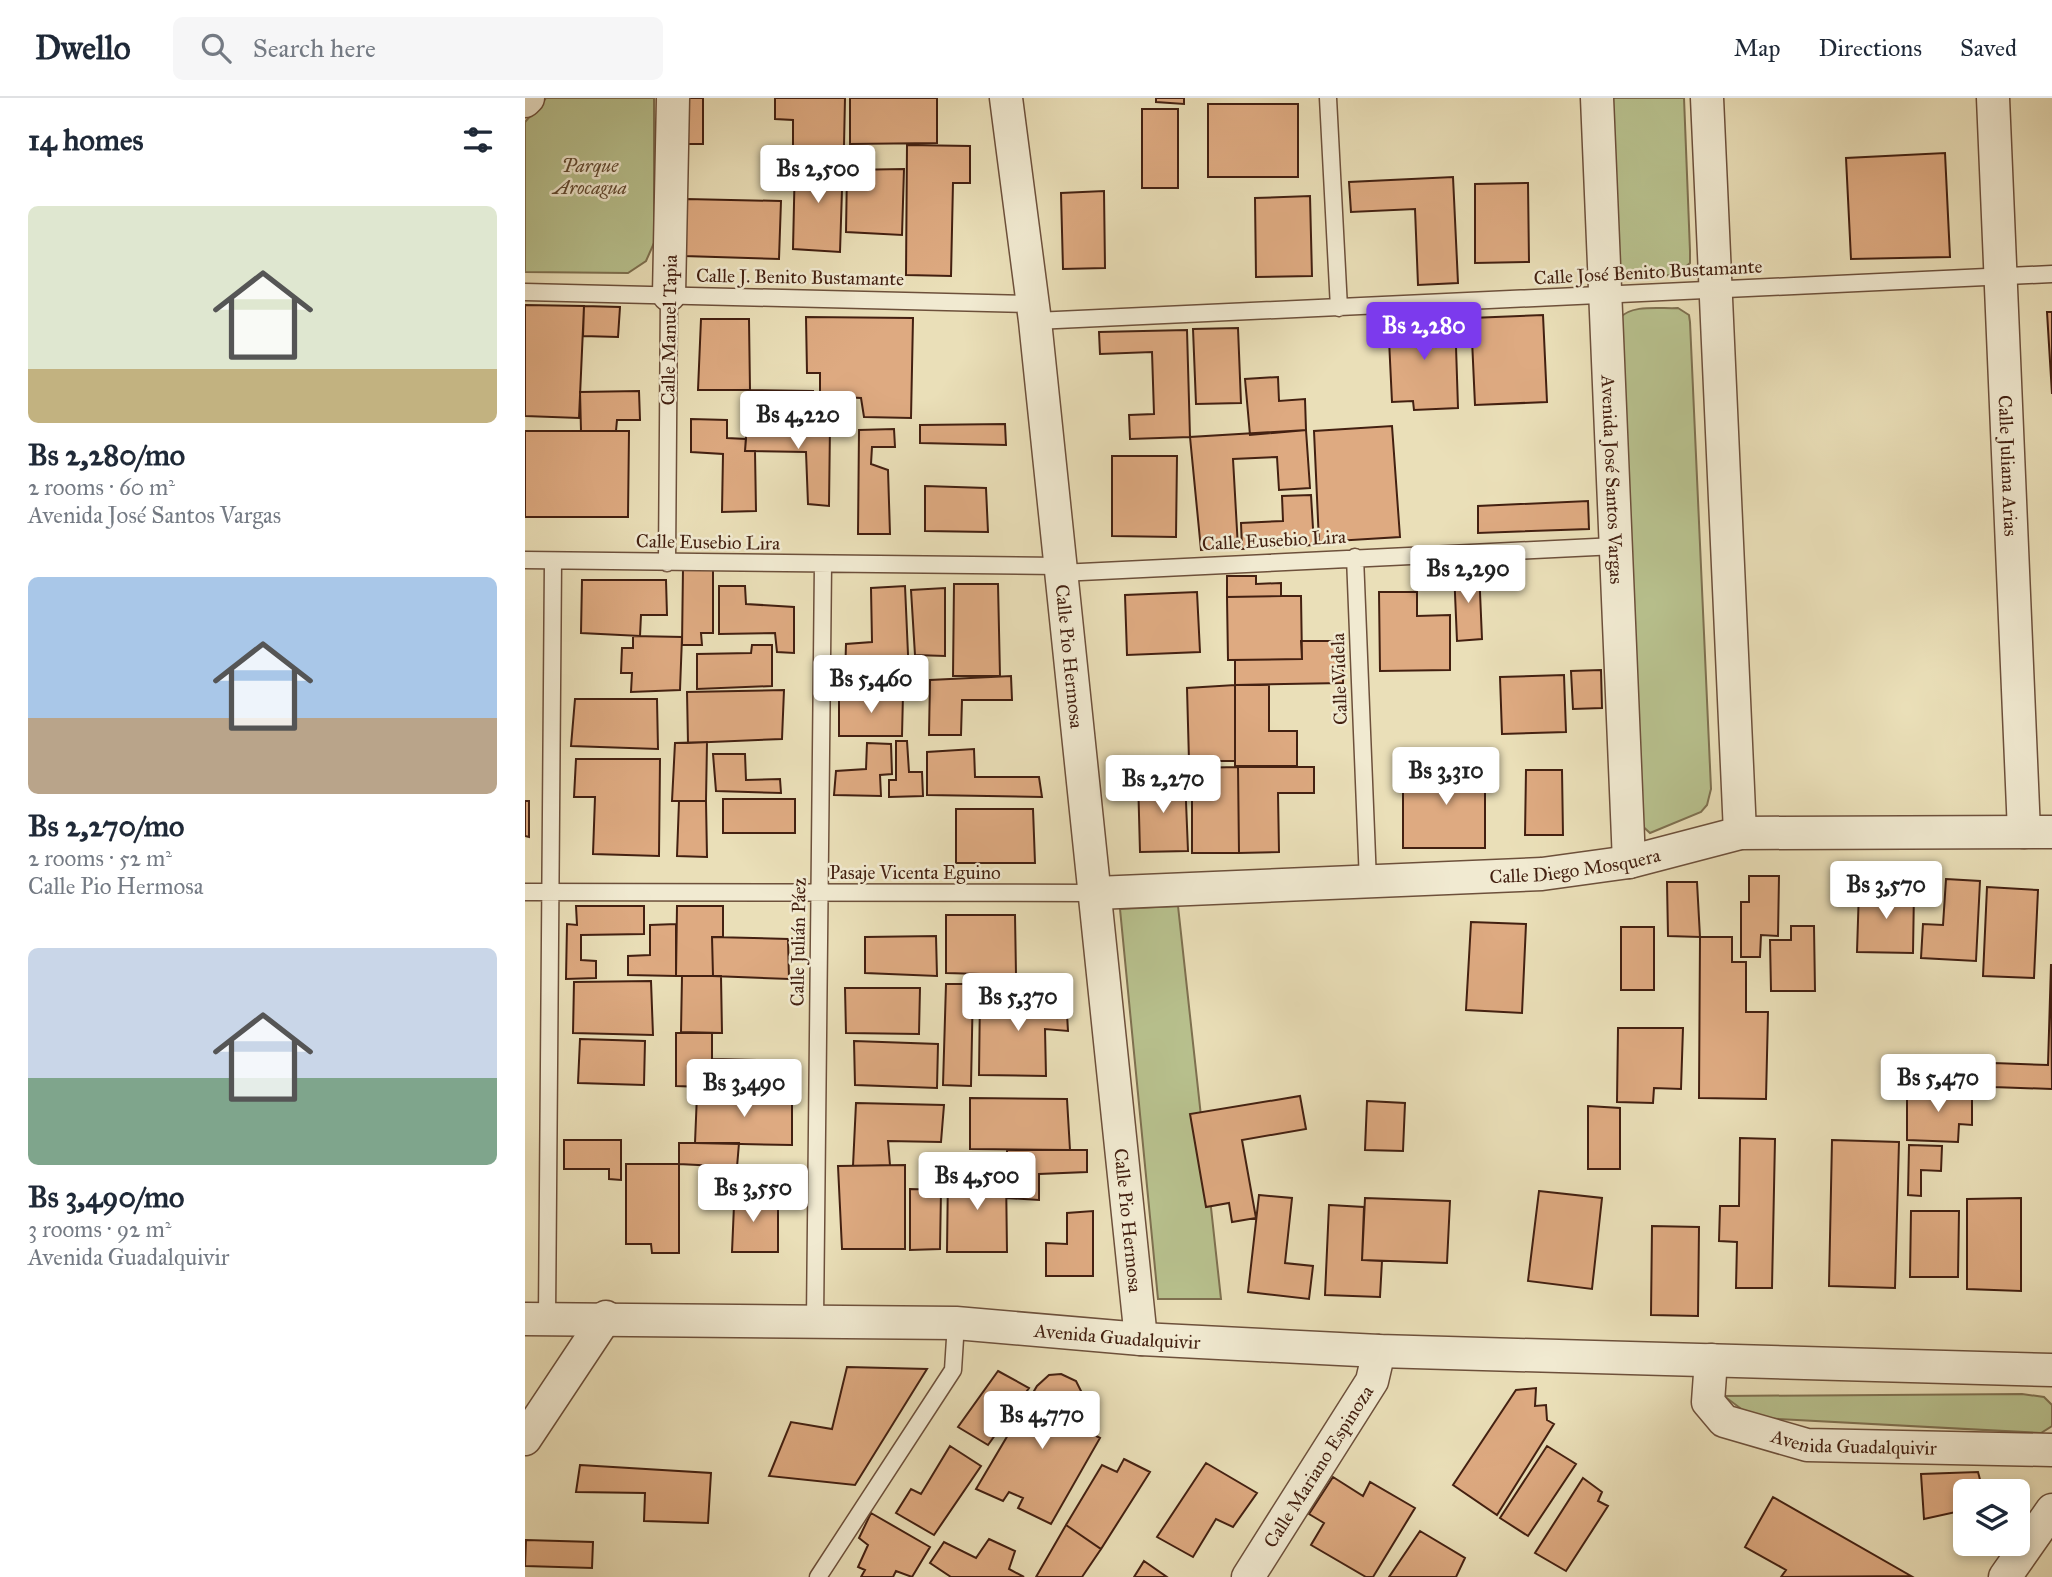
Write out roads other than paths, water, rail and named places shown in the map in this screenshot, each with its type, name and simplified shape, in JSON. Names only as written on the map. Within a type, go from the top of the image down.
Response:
[{"type":"street","name":"Calle Manuel Tapia","points":[[669,295],[673,98]]},
{"type":"street","name":"Calle Pio Hermosa","points":[[1006,98],[1034,313],[1141,1339]]},
{"type":"street","name":"Avenida José Santos Vargas","points":[[1597,98],[1629,862]]},
{"type":"street","points":[[1707,98],[1740,834]]},
{"type":"street","name":"Calle Juliana Arias","points":[[1993,98],[1999,276],[2038,832]]},
{"type":"street","name":"Calle Diego Mosquera","points":[[1096,894],[1542,874],[1629,862],[1740,834],[2038,832]]},
{"type":"street","points":[[525,1439],[606,1317]]},
{"type":"street","name":"Avenida Guadalquivir","points":[[536,1319],[606,1317],[956,1323],[1141,1339],[1378,1351],[2052,1370]]},
{"type":"street","name":"Calle Mariano Espinoza","points":[[1262,1572],[1372,1381],[1378,1351]]},
{"type":"street","name":"Avenida Guadalquivir","points":[[1711,1360],[1708,1402],[1724,1421],[1807,1445],[2052,1450]]},
{"type":"street","points":[[2005,1577],[2052,1510]]},
{"type":"lane","points":[[1328,98],[1339,308]]},
{"type":"lane","name":"Calle José Benito Bustamante","points":[[1034,313],[1339,308],[2052,274]]},
{"type":"lane","name":"Calle J. Benito Bustamante","points":[[525,292],[669,295],[1034,313]]},
{"type":"lane","name":"Calle Manuel Tapia","points":[[667,563],[669,295]]},
{"type":"lane","name":"Calle Eusebio Lira","points":[[525,560],[1059,570],[1616,546]]},
{"type":"lane","name":"Calle Videla","points":[[1355,557],[1369,882]]},
{"type":"lane","points":[[536,1319],[548,892],[553,561]]},
{"type":"lane","name":"Calle Julián Páez","points":[[815,1320],[823,564]]},
{"type":"lane","name":"Pasaje Vicenta Eguino","points":[[525,892],[1096,894]]},
{"type":"lane","points":[[818,1577],[953,1370],[956,1323]]},
{"type":"park label","name":"Parque Arocagua","points":[[590,176]]}]
